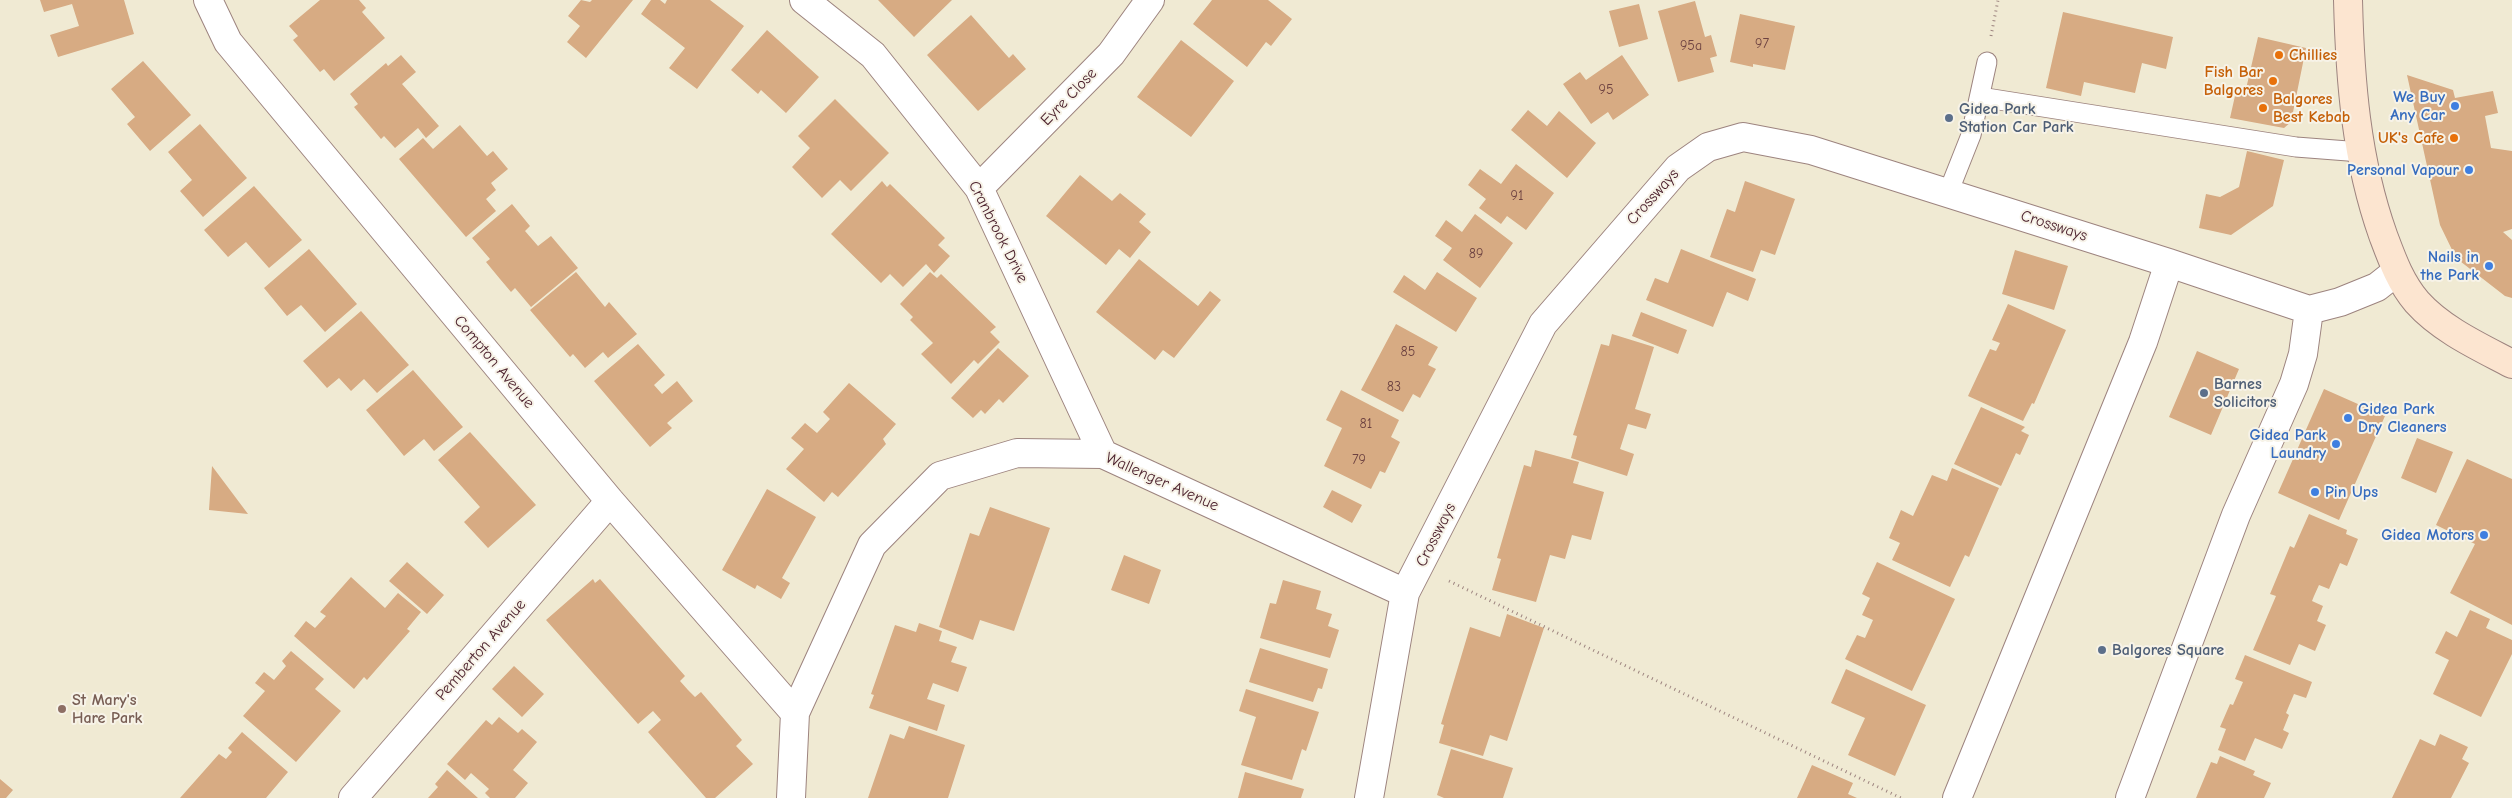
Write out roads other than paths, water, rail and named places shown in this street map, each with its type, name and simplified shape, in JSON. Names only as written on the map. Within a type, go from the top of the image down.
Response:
[{"type":"street","name":"Compton Avenue","points":[[208,0],[228,42],[610,501],[795,713]]},
{"type":"street","name":"Cranbrook Drive","points":[[804,0],[873,55],[979,188],[1103,454]]},
{"type":"street","name":"Eyre Close","points":[[979,188],[1111,54],[1150,0]]},
{"type":"street","points":[[2348,0],[2351,86],[2361,152],[2374,208],[2396,272],[2418,303],[2456,334],[2512,364]]},
{"type":"street","name":"Crossways","points":[[1369,798],[1406,593],[1543,324],[1678,168],[1708,147],[1743,138],[1811,150],[2168,263],[2309,310]]},
{"type":"street","points":[[1957,798],[2143,342],[2168,263]]},
{"type":"street","points":[[2130,798],[2236,515],[2294,384],[2303,354],[2309,310],[2340,302],[2376,287],[2396,272]]},
{"type":"street","name":"Wallenger Avenue","points":[[791,798],[795,713],[872,545],[940,476],[1017,453],[1103,454],[1406,593]]},
{"type":"street","name":"Pemberton Avenue","points":[[353,798],[610,501]]},
{"type":"lane","points":[[1948,193],[1971,135],[1987,62]]},
{"type":"lane","points":[[1980,97],[2296,147],[2361,152]]},
{"type":"place","name":"Chillies","points":[[2279,55]]},
{"type":"place","name":"Fish Bar Balgores","points":[[2273,81]]},
{"type":"place","name":"We Buy Any Car","points":[[2455,106]]},
{"type":"place","name":"Balgores Best Kebab","points":[[2263,108]]},
{"type":"place","name":"Gidea Park Station Car Park","points":[[1949,118]]},
{"type":"place","name":"UK's Cafe","points":[[2454,138]]},
{"type":"place","name":"Personal Vapour","points":[[2469,170]]},
{"type":"place","name":"Nails in the Park","points":[[2489,266]]},
{"type":"place","name":"Barnes Solicitors","points":[[2204,393]]},
{"type":"place","name":"Gidea Park Dry Cleaners","points":[[2348,418]]},
{"type":"place","name":"Gidea Park Laundry","points":[[2336,444]]},
{"type":"place","name":"Pin Ups","points":[[2315,492]]},
{"type":"place","name":"Gidea Motors","points":[[2484,535]]},
{"type":"place","name":"Balgores Square","points":[[2102,650]]},
{"type":"place","name":"St Mary's Hare Park","points":[[62,709]]}]
